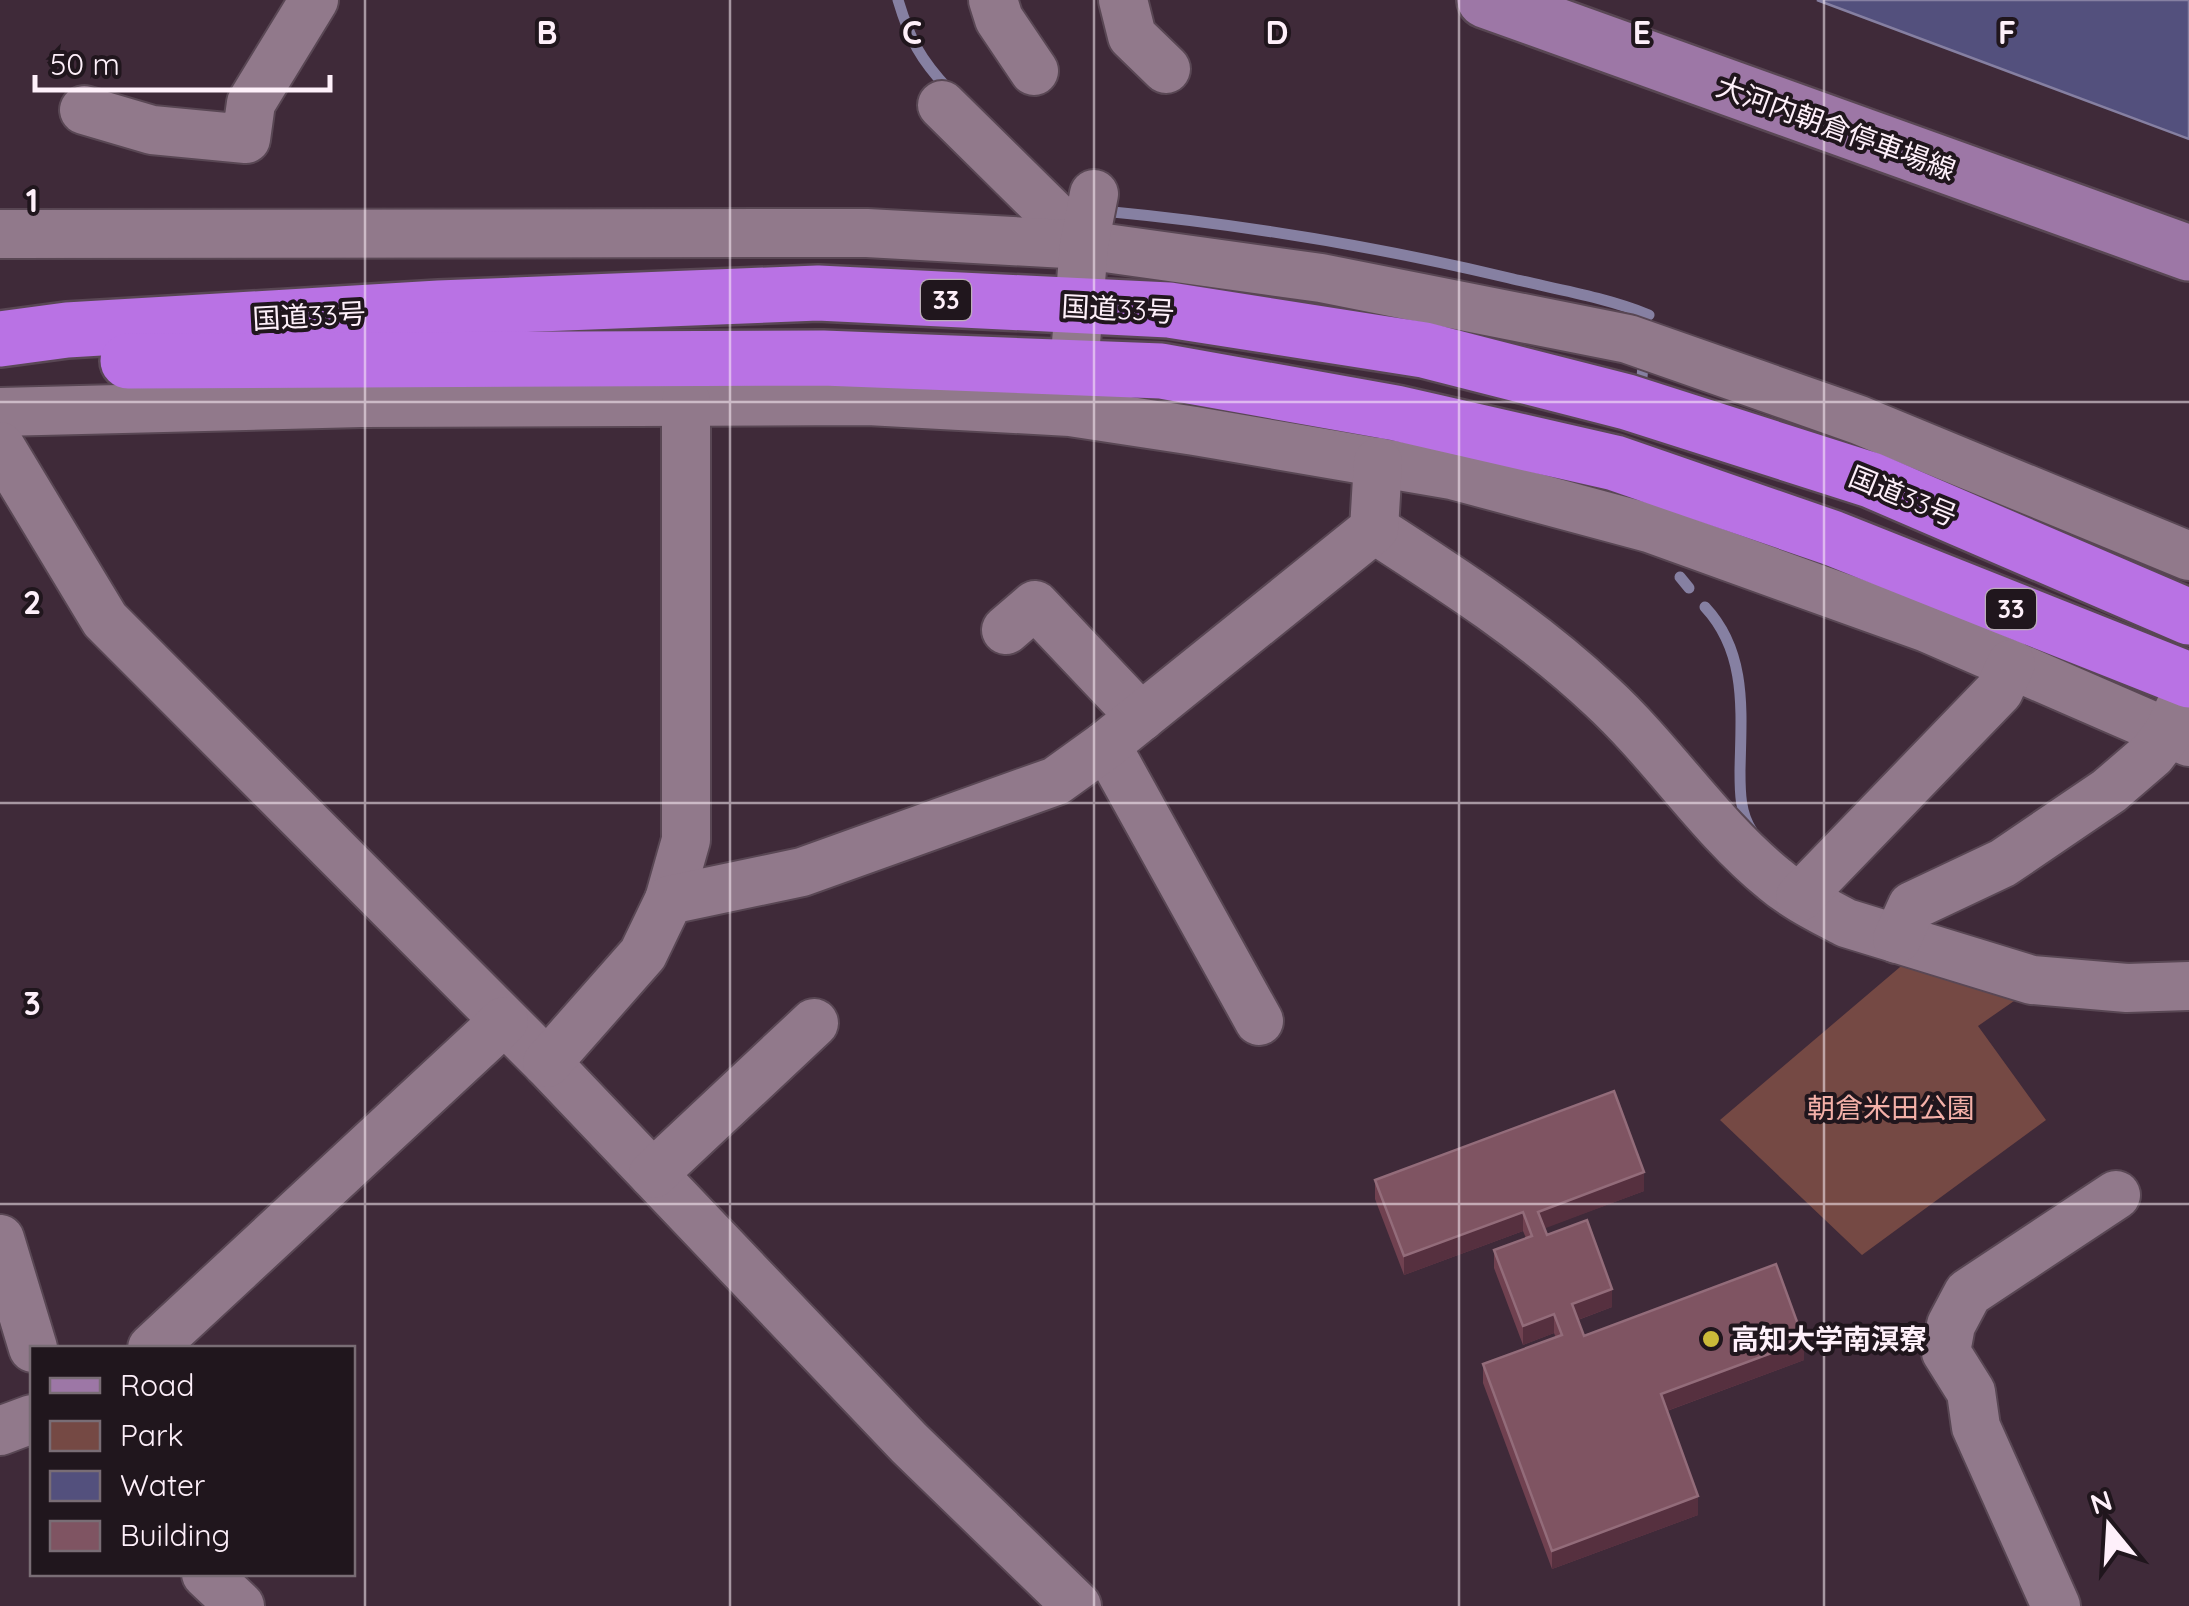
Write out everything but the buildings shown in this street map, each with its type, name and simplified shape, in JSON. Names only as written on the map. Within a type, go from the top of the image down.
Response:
[{"type":"highway","name":"国道33号","points":[[0,339],[67,330],[420,310],[818,293],[1169,310],[1227,317],[1424,350],[1627,402],[1871,480],[2189,617]]},
{"type":"highway","name":"国道33号","points":[[0,355],[67,362],[824,358],[1072,390],[1161,371],[1396,413],[1616,463],[1832,538],[2189,680]]},
{"type":"main road","name":"大河内朝倉停車場線","points":[[1485,0],[2189,254]]},
{"type":"street","points":[[84,110],[152,130],[246,139],[251,103],[314,0]]},
{"type":"street","points":[[993,0],[999,19],[1034,71]]},
{"type":"street","points":[[1123,0],[1132,36],[1166,70]]},
{"type":"street","points":[[942,105],[1084,245]]},
{"type":"street","points":[[1072,390],[1084,245],[1094,194]]},
{"type":"street","points":[[0,234],[867,234],[1084,245],[1321,278],[1628,339],[1859,420],[2189,556]]},
{"type":"street","points":[[0,412],[361,403],[868,401],[1072,390],[1378,462],[1452,475],[1649,528],[1927,628],[2178,738]]},
{"type":"street","points":[[547,1063],[642,954],[670,900],[686,840],[686,401]]},
{"type":"street","points":[[0,446],[105,620],[547,1063],[909,1443],[1077,1606]]},
{"type":"street","points":[[670,900],[802,872],[1056,781],[1124,731],[1374,529],[1378,462]]},
{"type":"street","points":[[1374,529],[1490,604],[1602,697],[1728,835],[1776,881],[1810,886],[1846,923],[1902,927],[2032,980],[2086,986],[2189,986]]},
{"type":"street","points":[[1034,605],[1124,731],[1259,1021]]},
{"type":"street","points":[[1810,886],[1999,691],[2011,664]]},
{"type":"street","points":[[1902,927],[1912,906],[2002,863],[2178,738],[2189,689]]},
{"type":"street","points":[[154,1346],[504,1020]]},
{"type":"street","points":[[653,1174],[814,1023]]},
{"type":"street","points":[[2056,1606],[1976,1428],[1971,1392],[1946,1352],[1951,1325],[1968,1293],[2116,1195]]},
{"type":"street","points":[[0,1239],[31,1346]]},
{"type":"street","points":[[0,1431],[30,1420]]},
{"type":"street","points":[[208,1576],[240,1606]]},
{"type":"green space","name":"朝倉米田公園","points":[[1913,956],[2027,992],[1978,1026],[2046,1120],[1862,1255],[1720,1120]]},
{"type":"water","points":[[1817,0],[2189,0],[2189,139]]},
{"type":"waterway","points":[[898,0],[917,48],[949,90]]},
{"type":"waterway","points":[[1103,211],[1358,246],[1580,294],[1649,315]]},
{"type":"waterway","points":[[1642,377],[1643,366]]},
{"type":"waterway","points":[[1680,577],[1689,588]]},
{"type":"waterway","points":[[1705,607],[1719,625],[1735,664],[1741,706],[1741,794],[1752,831]]},
{"type":"place","name":"高知大学南溟寮","points":[[1711,1339]]}]
